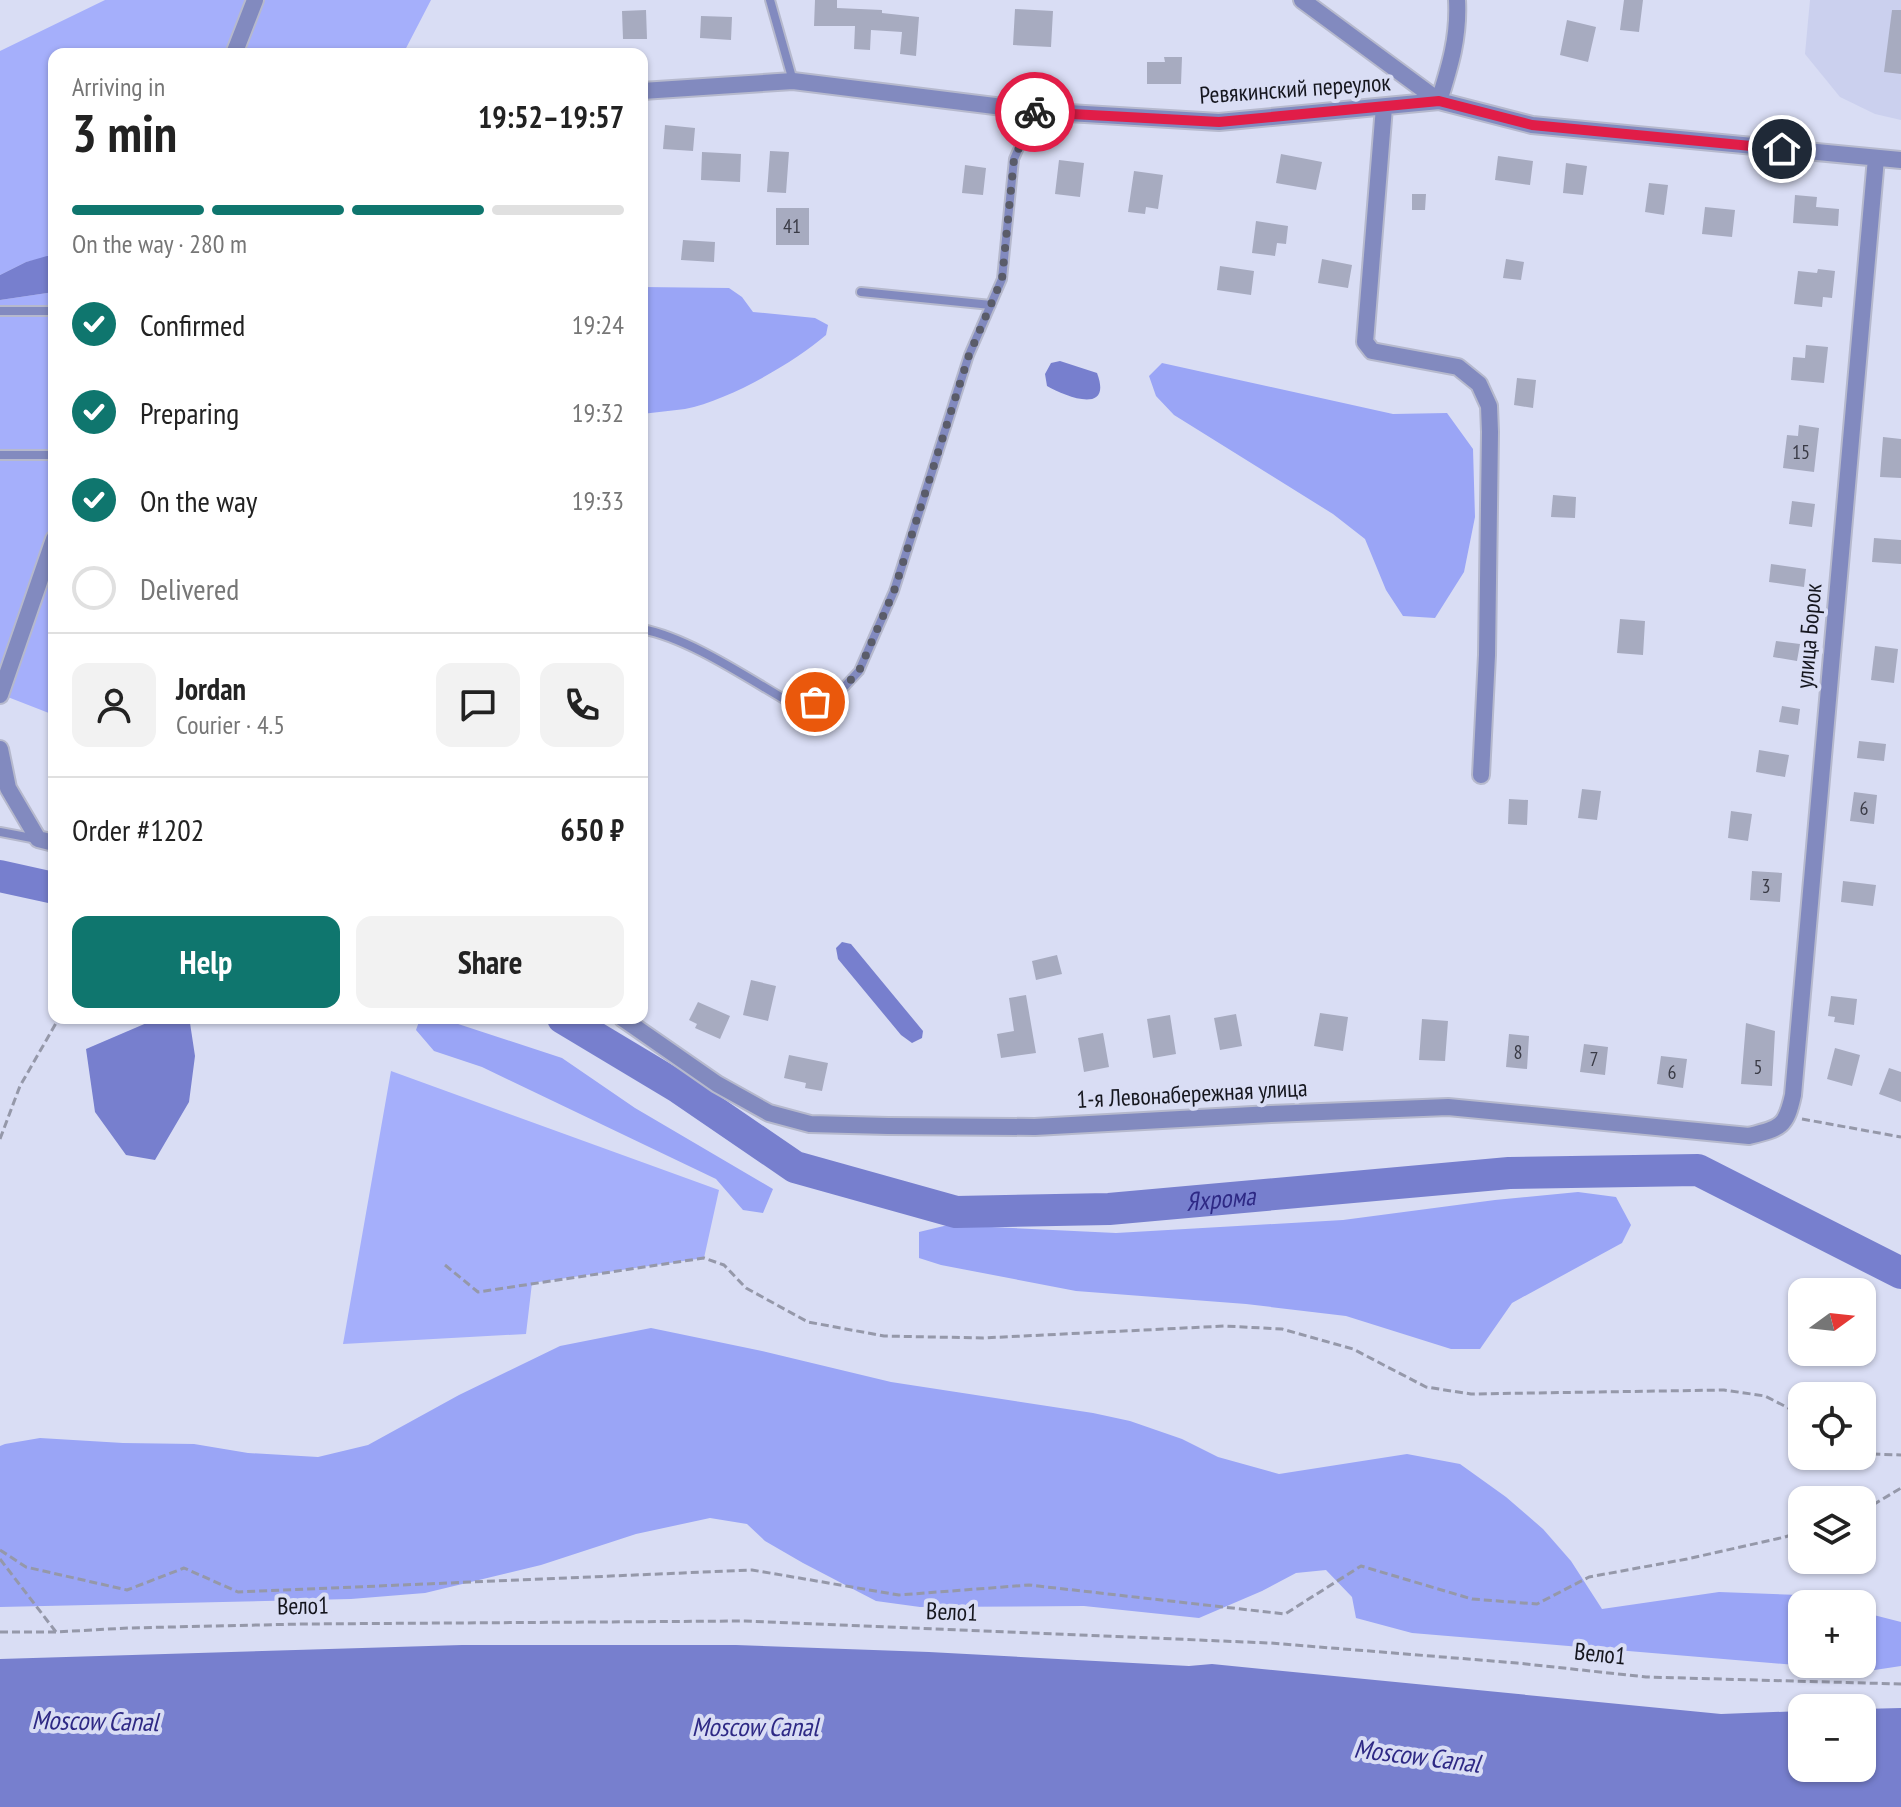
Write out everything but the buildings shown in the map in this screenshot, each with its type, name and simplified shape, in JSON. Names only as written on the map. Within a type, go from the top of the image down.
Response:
[{"type":"street","points":[[236,48],[255,0]]},
{"type":"street","points":[[1302,0],[1439,101],[1454,55],[1457,0]]},
{"type":"street","name":"Ревякинский переулок","points":[[648,91],[793,81],[1035,111],[1219,122],[1439,101],[1532,125],[1901,160]]},
{"type":"street","points":[[1384,107],[1365,342],[1372,351],[1458,367],[1479,384],[1489,406],[1487,655],[1481,775]]},
{"type":"street","name":"улица Борок","points":[[1789,1117],[1876,158]]},
{"type":"street","points":[[0,695],[48,556]]},
{"type":"street","points":[[0,749],[8,788],[46,841]]},
{"type":"street","name":"1-я Левонабережная улица","points":[[631,1024],[717,1084],[756,1106],[769,1113],[810,1124],[1035,1127],[1448,1107],[1749,1136],[1773,1130],[1789,1117]]},
{"type":"lane","points":[[770,0],[793,81]]},
{"type":"lane","points":[[648,631],[674,639],[784,699],[800,703],[831,697],[859,671],[894,591],[969,355],[1002,279],[1014,159],[1035,111]]},
{"type":"lane","points":[[861,292],[991,305]]},
{"type":"lane","points":[[0,311],[48,311]]},
{"type":"lane","points":[[0,455],[48,455]]},
{"type":"lane","points":[[0,832],[46,841]]},
{"type":"path","points":[[0,1139],[20,1086],[56,1024]]},
{"type":"path","points":[[1789,1117],[1901,1137]]},
{"type":"path","points":[[445,1265],[478,1292],[704,1258],[724,1265],[746,1288],[808,1322],[884,1336],[983,1338],[1225,1326],[1282,1329],[1353,1349],[1426,1387],[1471,1394],[1724,1390],[1765,1396],[1788,1408]]},
{"type":"path","points":[[1876,1454],[1901,1455]]},
{"type":"path","points":[[1876,1503],[1901,1488]]},
{"type":"path","points":[[0,1550],[26,1567],[127,1590],[184,1568],[238,1592],[752,1570],[899,1595],[1029,1585],[1285,1614],[1361,1566],[1472,1599],[1537,1604],[1589,1577],[1788,1536]]},
{"type":"path","points":[[0,1559],[56,1632]]},
{"type":"path","name":"Вело1","points":[[0,1632],[302,1624],[745,1621],[1270,1643],[1646,1677],[1901,1684]]},
{"type":"shaded area","points":[[105,0],[431,0],[406,48],[48,48],[48,257],[26,262],[0,275],[0,51]]},
{"type":"shaded area","points":[[1810,0],[1901,0],[1901,120],[1875,114],[1840,97],[1805,54]]},
{"type":"shaded area","points":[[648,287],[729,288],[742,297],[753,312],[815,318],[828,325],[826,335],[778,369],[721,398],[685,409],[648,413]]},
{"type":"shaded area","points":[[48,293],[48,713],[0,694],[0,300]]},
{"type":"shaded area","points":[[1162,363],[1393,414],[1447,413],[1473,449],[1475,517],[1464,572],[1435,618],[1403,616],[1386,590],[1365,539],[1333,514],[1174,415],[1156,396],[1149,376]]},
{"type":"shaded area","points":[[418,1024],[458,1024],[562,1058],[635,1108],[773,1189],[763,1213],[743,1210],[716,1179],[482,1067],[434,1051],[416,1030]]},
{"type":"shaded area","points":[[391,1071],[719,1190],[704,1258],[532,1283],[526,1334],[343,1344]]},
{"type":"shaded area","points":[[1578,1192],[1616,1197],[1631,1225],[1622,1243],[1512,1303],[1480,1349],[1451,1349],[1346,1316],[1246,1304],[1076,1291],[919,1258],[919,1232],[948,1225],[1116,1233],[1343,1220]]},
{"type":"shaded area","points":[[651,1328],[891,1382],[1130,1421],[1182,1439],[1218,1457],[1279,1474],[1407,1454],[1460,1464],[1543,1529],[1571,1561],[1602,1609],[1719,1592],[1788,1595],[1788,1664],[1412,1633],[1356,1618],[1352,1597],[1326,1570],[1296,1573],[1199,1618],[1084,1606],[920,1607],[876,1601],[765,1541],[747,1524],[710,1518],[636,1534],[541,1565],[425,1593],[351,1599],[0,1607],[0,1446],[40,1438],[194,1444],[248,1453],[318,1457],[368,1445],[459,1395],[560,1346]]},
{"type":"shaded area","points":[[1876,1616],[1901,1622],[1901,1666],[1876,1670]]},
{"type":"water","points":[[48,256],[48,293],[0,300],[0,275],[26,262]]},
{"type":"water","points":[[1060,361],[1097,373],[1099,394],[1093,398],[1075,398],[1047,386],[1045,374],[1051,363]]},
{"type":"water","points":[[842,942],[851,944],[923,1031],[922,1038],[912,1043],[901,1035],[838,959],[836,948]]},
{"type":"water","points":[[144,1024],[190,1024],[195,1056],[189,1102],[155,1160],[126,1155],[95,1112],[86,1049]]},
{"type":"water","name":"Moscow Canal","points":[[462,1645],[736,1645],[1189,1666],[1212,1664],[1721,1714],[1788,1712],[1788,1782],[1876,1782],[1876,1709],[1901,1708],[1901,1807],[0,1807],[0,1659]]},
{"type":"waterway","name":"Яхрома","points":[[0,876],[48,887]]},
{"type":"waterway","name":"Яхрома","points":[[573,1024],[678,1087],[795,1167],[956,1212],[1109,1209],[1509,1173],[1698,1170],[1901,1273]]},
{"type":"way so far","points":[[815,702],[831,697],[859,671],[894,591],[969,355],[1002,279],[1014,159],[1035,112]]},
{"type":"route","points":[[1035,112],[1219,122],[1439,101],[1532,125],[1782,149]]}]
